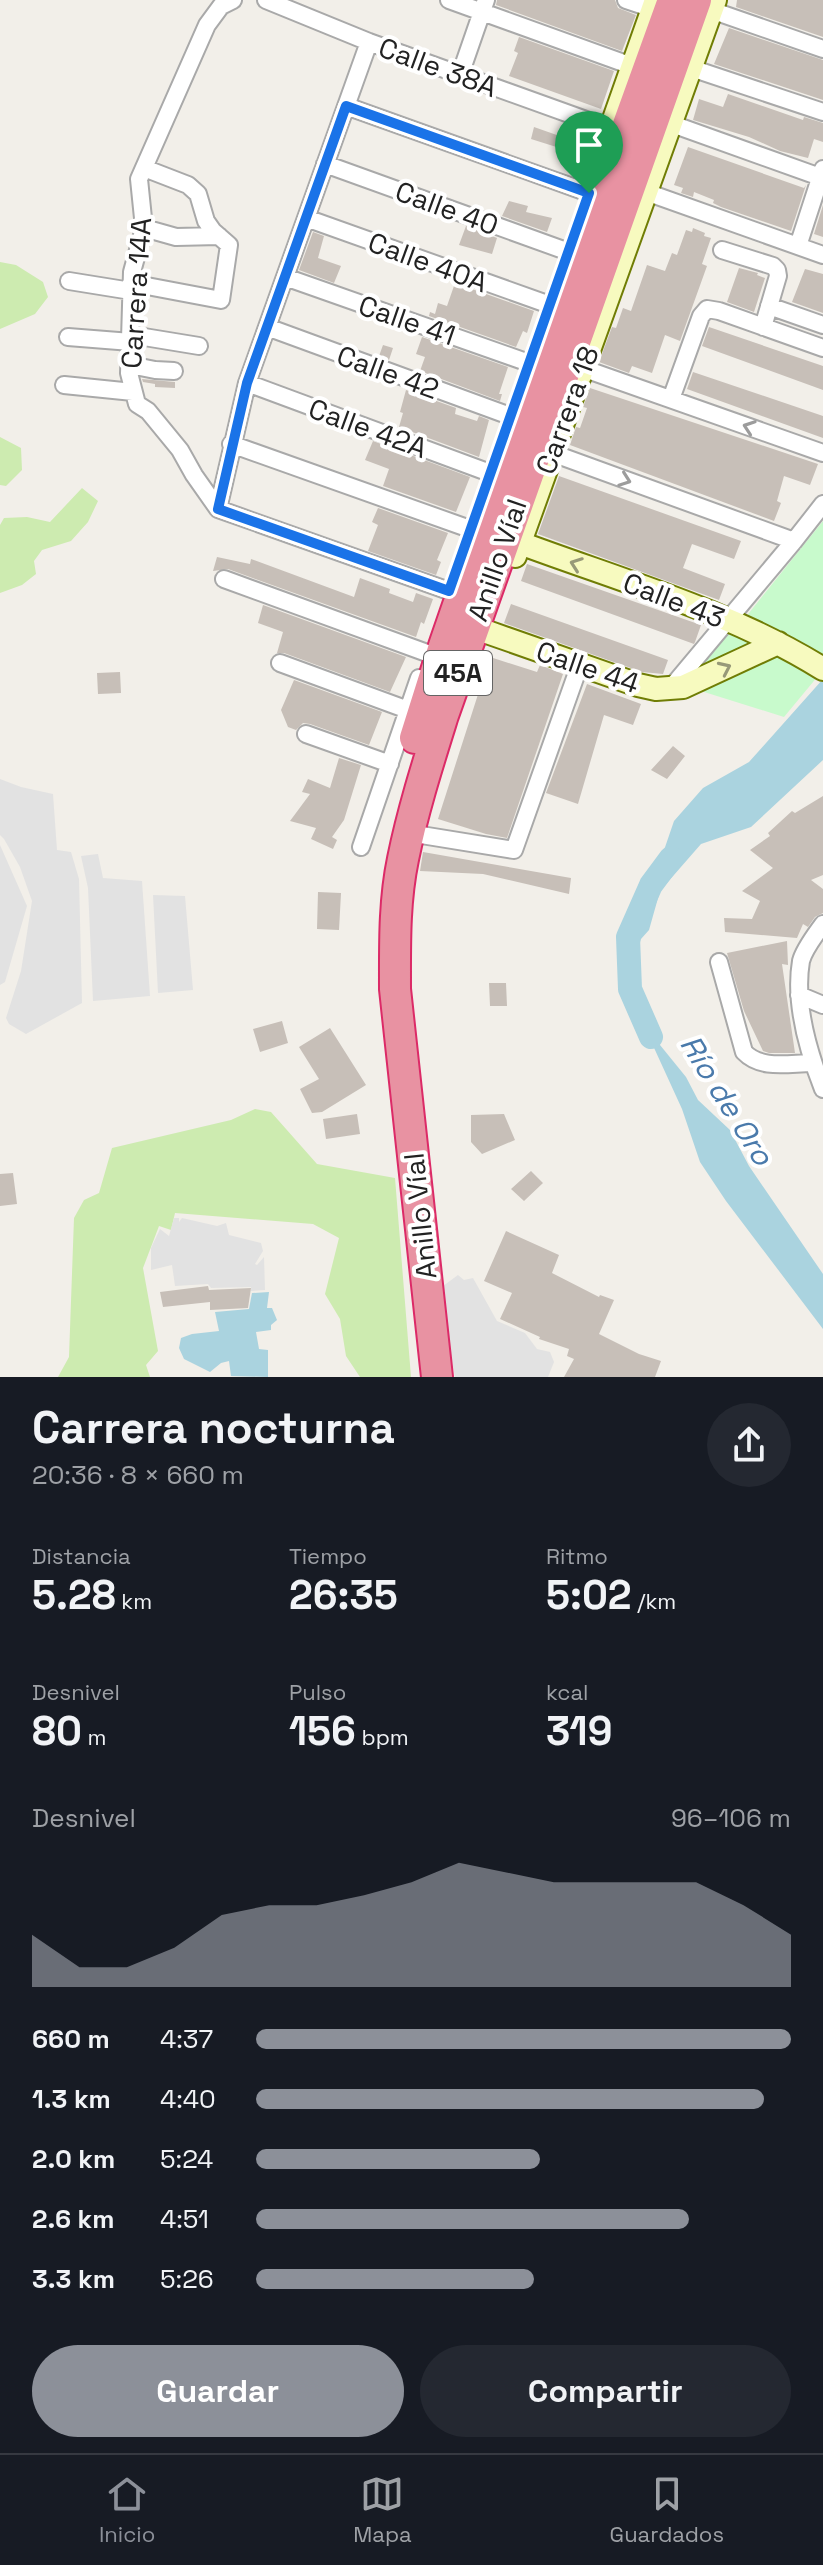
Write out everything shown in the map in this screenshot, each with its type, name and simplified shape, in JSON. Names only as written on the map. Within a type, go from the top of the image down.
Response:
[{"type":"highway","name":"Anillo Víal","points":[[420,1377],[378,932],[387,837],[435,650],[543,359],[661,3]]},
{"type":"highway","name":"Anillo Víal","points":[[437,1377],[395,989],[397,903],[402,861],[443,715],[708,3]]},
{"type":"street","name":"Carrera 14A","points":[[218,509],[180,450],[148,411],[137,404],[130,365],[131,287],[144,228],[139,179],[207,25],[221,6],[233,0]]},
{"type":"street","name":"Calle 38A","points":[[266,0],[369,42],[611,129]]},
{"type":"street","points":[[449,0],[484,6],[632,66]]},
{"type":"street","points":[[361,847],[408,710],[435,650],[447,596],[632,66],[661,3],[626,0]]},
{"type":"street","points":[[708,3],[823,49]]},
{"type":"street","name":"Carrera 18","points":[[411,825],[433,782],[672,124],[708,3]]},
{"type":"street","points":[[460,75],[484,6]]},
{"type":"street","points":[[369,42],[247,383],[218,509],[447,596]]},
{"type":"street","points":[[691,68],[823,112]]},
{"type":"street","points":[[346,106],[589,193]]},
{"type":"street","points":[[672,124],[822,174],[798,246]]},
{"type":"street","name":"Calle 40","points":[[325,164],[569,252]]},
{"type":"street","points":[[69,281],[221,300],[229,245],[206,221],[198,194],[188,185],[144,168]]},
{"type":"street","points":[[646,192],[823,255]]},
{"type":"street","name":"Calle 40A","points":[[306,218],[550,305]]},
{"type":"street","points":[[144,228],[176,237],[219,236]]},
{"type":"street","points":[[722,250],[777,270],[763,327]]},
{"type":"street","name":"Calle 41","points":[[285,277],[529,363]]},
{"type":"street","points":[[769,306],[823,325]]},
{"type":"street","points":[[671,399],[701,316],[707,309],[823,348]]},
{"type":"street","name":"Calle 42","points":[[267,327],[510,416]]},
{"type":"street","points":[[68,337],[199,346]]},
{"type":"street","points":[[130,365],[174,371]]},
{"type":"street","points":[[582,368],[823,453]]},
{"type":"street","name":"Calle 42A","points":[[247,383],[490,473]]},
{"type":"street","points":[[64,385],[133,392]]},
{"type":"street","points":[[231,444],[470,529]]},
{"type":"street","points":[[552,453],[794,541]]},
{"type":"street","points":[[670,689],[823,504]]},
{"type":"street","name":"Calle 43","points":[[520,543],[728,620],[778,643],[821,668]]},
{"type":"street","points":[[224,579],[435,650]]},
{"type":"street","name":"Calle 44","points":[[487,632],[638,685],[670,689],[683,687],[778,643]]},
{"type":"street","points":[[280,663],[408,710]]},
{"type":"street","points":[[411,825],[514,850],[580,664]]},
{"type":"street","points":[[306,734],[390,764]]},
{"type":"street","points":[[823,924],[802,958],[799,995],[812,1063],[823,1089]]},
{"type":"street","points":[[719,962],[744,1052],[751,1060],[760,1064],[812,1063]]},
{"type":"street","points":[[799,995],[823,1005]]},
{"type":"green space","points":[[0,262],[16,265],[43,282],[48,297],[35,314],[0,329]]},
{"type":"green space","points":[[0,437],[21,448],[22,470],[6,486],[0,485]]},
{"type":"green space","points":[[82,488],[98,501],[88,522],[71,541],[42,550],[34,561],[36,574],[22,585],[0,593],[0,525],[4,518],[27,517],[50,522]]},
{"type":"green space","points":[[823,521],[823,663],[745,618]]},
{"type":"green space","points":[[728,627],[760,649],[686,679]]},
{"type":"green space","points":[[773,653],[818,676],[784,717],[701,691]]},
{"type":"green space","points":[[255,1109],[271,1112],[317,1164],[395,1178],[411,1377],[360,1377],[346,1356],[340,1319],[325,1294],[339,1238],[313,1224],[175,1213],[171,1230],[159,1226],[143,1268],[158,1351],[146,1365],[150,1377],[58,1377],[69,1357],[74,1218],[84,1200],[99,1193],[112,1148],[231,1120]]},
{"type":"shaded area","points":[[0,779],[53,794],[57,850],[71,852],[79,879],[82,1003],[26,1034],[9,1024],[6,1018],[21,971],[32,901],[20,867],[0,835]]},
{"type":"shaded area","points":[[0,845],[27,906],[5,982],[0,985]]},
{"type":"shaded area","points":[[98,854],[103,878],[142,881],[150,996],[93,1001],[88,888],[81,856]]},
{"type":"shaded area","points":[[153,895],[185,896],[193,990],[158,993]]},
{"type":"shaded area","points":[[174,1218],[179,1218],[179,1222],[182,1218],[217,1226],[226,1223],[229,1235],[261,1243],[263,1251],[255,1264],[264,1257],[265,1290],[251,1291],[251,1287],[211,1288],[208,1284],[175,1286],[172,1265],[151,1270],[151,1248],[160,1229],[169,1236]]},
{"type":"shaded area","points":[[458,1275],[464,1280],[473,1278],[497,1321],[525,1333],[537,1349],[550,1352],[554,1362],[548,1377],[455,1377],[439,1289]]},
{"type":"water","points":[[823,679],[823,760],[751,827],[701,844],[660,891],[649,930],[641,939],[636,957],[640,988],[651,1011],[660,1045],[686,1077],[698,1100],[730,1130],[749,1166],[823,1274],[823,1329],[700,1162],[682,1109],[639,1015],[636,978],[624,967],[674,821],[703,788],[749,762]]},
{"type":"water","points":[[269,1292],[267,1308],[272,1308],[277,1320],[271,1325],[271,1330],[256,1332],[259,1349],[268,1350],[268,1377],[231,1376],[229,1361],[210,1372],[184,1359],[179,1348],[181,1338],[219,1331],[215,1312],[249,1309],[252,1293]]},
{"type":"building","points":[[497,0],[615,0],[618,8],[636,15],[622,51],[496,5]]},
{"type":"building","points":[[737,0],[823,0],[823,37],[736,7]]},
{"type":"building","points":[[729,28],[823,60],[823,100],[714,64]]},
{"type":"building","points":[[519,37],[614,71],[601,109],[509,76],[518,53],[514,51]]},
{"type":"building","points":[[728,94],[803,120],[804,117],[823,123],[823,142],[814,139],[808,158],[693,120],[699,99],[723,107]]},
{"type":"building","points":[[534,127],[588,146],[585,156],[531,139]]},
{"type":"building","points":[[688,147],[804,188],[806,185],[791,231],[721,207],[713,203],[714,200],[694,192],[693,197],[681,193],[683,188],[674,185]]},
{"type":"building","points":[[509,201],[528,206],[526,212],[552,218],[547,232],[502,216]]},
{"type":"building","points":[[823,205],[823,237],[814,234]]},
{"type":"building","points":[[466,226],[497,238],[492,254],[459,245]]},
{"type":"building","points":[[693,228],[711,238],[702,264],[707,266],[680,341],[665,335],[652,373],[632,366],[629,373],[599,362],[623,308],[631,311],[647,265],[665,271],[672,253],[677,255],[686,230],[692,232]]},
{"type":"building","points":[[313,232],[324,236],[318,258],[341,266],[334,283],[299,270]]},
{"type":"building","points":[[739,268],[765,278],[754,312],[727,302]]},
{"type":"building","points":[[805,269],[823,274],[823,313],[792,302]]},
{"type":"building","points":[[455,283],[534,311],[527,333],[523,331],[516,347],[429,316],[430,312],[435,314],[438,303],[447,306]]},
{"type":"building","points":[[709,327],[823,366],[823,390],[702,346]]},
{"type":"building","points":[[422,337],[508,367],[499,394],[502,394],[500,401],[420,371],[425,357],[416,354]]},
{"type":"building","points":[[383,345],[393,348],[389,360],[379,356]]},
{"type":"building","points":[[693,372],[823,416],[823,438],[687,389]]},
{"type":"building","points":[[142,379],[175,382],[175,388],[155,387],[155,384],[143,382]]},
{"type":"building","points":[[590,388],[818,464],[810,485],[784,476],[777,501],[781,503],[774,521],[570,445],[576,427],[580,428]]},
{"type":"building","points":[[406,390],[456,408],[455,414],[477,421],[479,416],[489,420],[479,457],[399,427]]},
{"type":"building","points":[[373,441],[470,477],[456,512],[383,486],[389,469],[365,460]]},
{"type":"building","points":[[559,476],[741,541],[734,559],[692,544],[683,568],[725,584],[719,600],[538,534]]},
{"type":"building","points":[[378,508],[448,533],[437,560],[441,562],[436,575],[368,551],[378,525],[372,522]]},
{"type":"building","points":[[217,557],[250,564],[251,559],[354,597],[360,578],[413,602],[416,593],[433,599],[416,637],[228,569],[213,571]]},
{"type":"building","points":[[527,564],[701,625],[695,642],[521,581]]},
{"type":"building","points":[[511,604],[668,660],[663,674],[642,672],[504,623]]},
{"type":"building","points":[[263,605],[406,657],[390,692],[277,653],[283,632],[258,623]]},
{"type":"building","points":[[490,657],[537,672],[540,665],[563,674],[507,838],[438,819]]},
{"type":"building","points":[[120,672],[121,693],[98,694],[97,673]]},
{"type":"building","points":[[294,680],[382,712],[369,745],[310,724],[303,723],[296,730],[288,727],[281,710]]},
{"type":"building","points":[[587,684],[641,704],[633,725],[604,715],[578,804],[546,793]]},
{"type":"building","points":[[673,746],[685,756],[667,779],[651,770]]},
{"type":"building","points":[[339,758],[361,765],[344,820],[332,837],[337,840],[333,849],[311,839],[316,828],[290,821],[310,794],[302,792],[308,779],[330,788]]},
{"type":"building","points":[[823,796],[823,875],[811,880],[823,889],[823,913],[815,917],[808,927],[803,924],[797,938],[725,932],[724,918],[752,919],[760,901],[742,891],[773,868],[750,850],[770,836],[768,833],[792,811],[795,813]]},
{"type":"building","points":[[423,852],[571,878],[569,894],[483,874],[420,871]]},
{"type":"building","points":[[318,892],[341,893],[339,930],[317,929]]},
{"type":"building","points":[[787,941],[788,965],[782,964],[795,1053],[769,1053],[763,1051],[744,1011],[727,953]]},
{"type":"building","points":[[489,983],[506,983],[507,1006],[490,1006]]},
{"type":"building","points":[[282,1021],[288,1043],[260,1052],[253,1029]]},
{"type":"building","points":[[330,1028],[366,1085],[322,1112],[312,1113],[300,1089],[319,1079],[299,1047]]},
{"type":"building","points":[[357,1114],[360,1134],[326,1139],[323,1119]]},
{"type":"building","points":[[504,1114],[515,1140],[482,1154],[471,1142],[471,1115]]},
{"type":"building","points":[[531,1171],[543,1183],[524,1201],[511,1189]]},
{"type":"building","points":[[13,1173],[17,1204],[0,1206],[0,1174]]},
{"type":"building","points":[[506,1231],[559,1255],[552,1273],[599,1297],[614,1300],[599,1334],[661,1361],[655,1377],[564,1377],[574,1359],[567,1356],[569,1349],[539,1339],[500,1319],[512,1293],[484,1281]]},
{"type":"building","points":[[208,1286],[209,1290],[251,1288],[248,1308],[210,1310],[210,1302],[163,1307],[160,1292]]},
{"type":"waterway","name":"Río de Oro","points":[[651,1037],[630,989],[628,937],[651,885],[671,858]]},
{"type":"route","points":[[346,106],[589,193],[449,591],[218,509],[247,383],[346,106]]}]
